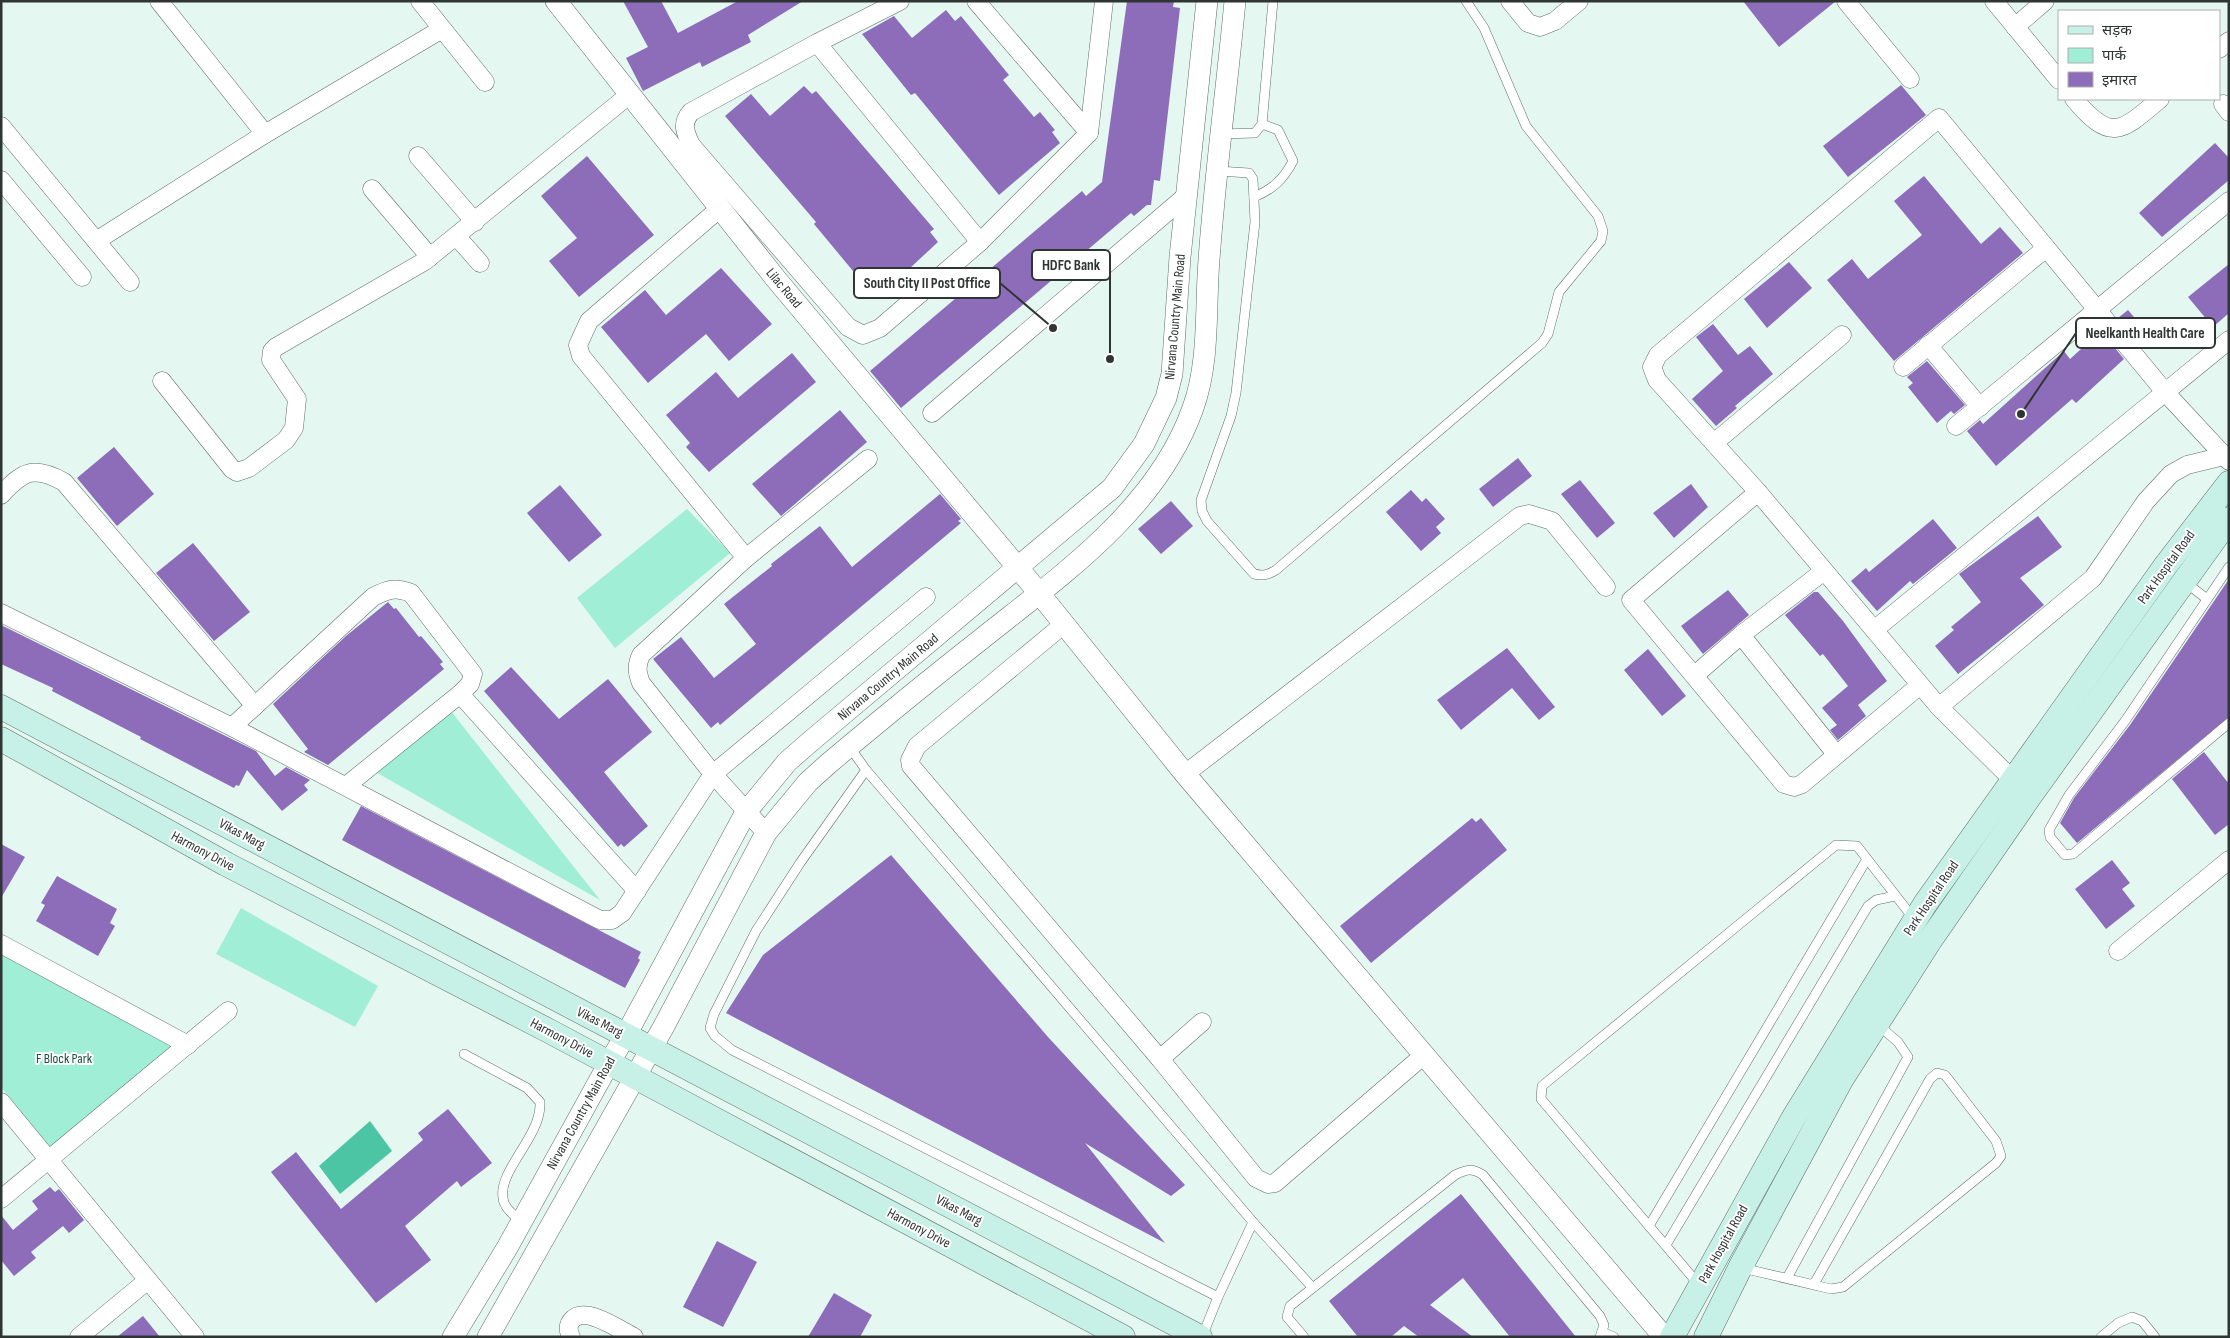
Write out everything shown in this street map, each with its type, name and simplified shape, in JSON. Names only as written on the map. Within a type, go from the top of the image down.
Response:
[{"type":"main road","name":"Park Hospital Road","points":[[1672,1337],[1794,1117],[1915,921],[2022,789],[2175,573],[2229,483]]},
{"type":"main road","name":"Park Hospital Road","points":[[2175,573],[2229,520]]},
{"type":"main road","name":"Vikas Marg","points":[[1,707],[1201,1337]]},
{"type":"main road","name":"Harmony Drive","points":[[1,739],[226,864],[634,1076],[1122,1337]]},
{"type":"main road","name":"Park Hospital Road","points":[[1706,1337],[1740,1268],[1841,1080],[1929,942],[2022,789]]},
{"type":"main road","points":[[941,1239],[958,1209]]},
{"type":"street","points":[[159,1],[265,134]]},
{"type":"street","points":[[420,1],[485,82]]},
{"type":"street","points":[[900,1],[816,43],[691,112],[686,118],[684,125],[691,145],[853,332],[863,335],[880,328],[980,242],[1089,133],[1104,1]]},
{"type":"street","points":[[976,1],[1089,133]]},
{"type":"street","name":"Nirvana Country Main Road","points":[[453,1337],[521,1223],[626,1035],[746,812],[787,762],[1112,488],[1140,451],[1157,420],[1166,398],[1172,374],[1187,195],[1207,1]]},
{"type":"street","name":"Nirvana Country Main Road","points":[[488,1337],[532,1262],[634,1076],[652,1048],[766,833],[808,782],[849,746],[1039,594],[1106,535],[1132,507],[1169,458],[1194,407],[1203,360],[1209,260],[1236,1]]},
{"type":"street","points":[[1510,1],[1528,23],[1540,28],[1555,21],[1578,1]]},
{"type":"street","points":[[1846,1],[1910,79]]},
{"type":"street","points":[[1994,1],[2058,79]]},
{"type":"street","points":[[2015,26],[2045,1]]},
{"type":"street","name":"Lilac Road","points":[[564,3],[629,95],[719,208],[1039,594],[1185,774],[1664,1337]]},
{"type":"street","points":[[96,241],[265,134],[442,29]]},
{"type":"street","points":[[816,43],[980,242]]},
{"type":"street","points":[[162,381],[228,464],[237,472],[243,471],[286,440],[294,428],[297,399],[271,360],[272,352],[276,347],[430,257],[457,237],[629,95]]},
{"type":"street","points":[[2075,100],[2090,119],[2105,128],[2114,129],[2134,121],[2159,100]]},
{"type":"street","points":[[2022,789],[1938,707],[1758,492],[1658,380],[1652,367],[1658,355],[1938,118],[2165,392],[2226,458]]},
{"type":"street","points":[[1,126],[130,282]]},
{"type":"street","points":[[418,156],[475,222]]},
{"type":"street","points":[[1,180],[82,277]]},
{"type":"street","points":[[372,189],[430,257]]},
{"type":"street","points":[[932,413],[1187,195]]},
{"type":"street","points":[[1956,426],[2229,201]]},
{"type":"street","points":[[719,208],[589,321],[578,345],[581,356],[746,558]]},
{"type":"street","points":[[457,237],[480,263]]},
{"type":"street","points":[[1903,366],[2046,248]]},
{"type":"street","points":[[1714,443],[1842,335]]},
{"type":"street","points":[[1874,630],[2229,340]]},
{"type":"street","points":[[1928,346],[1980,406]]},
{"type":"street","points":[[1938,707],[2094,578],[2146,501],[2171,474],[2187,465],[2226,458]]},
{"type":"street","points":[[766,833],[713,774],[642,683],[637,664],[641,656],[746,558],[868,459]]},
{"type":"street","points":[[1,495],[26,473],[46,472],[64,482],[255,706]]},
{"type":"street","points":[[1758,492],[1631,600],[1784,784],[1794,787],[1802,784],[1920,684]]},
{"type":"street","points":[[1185,774],[1520,516],[1530,514],[1552,521],[1606,587]]},
{"type":"street","points":[[1695,675],[1741,635],[1824,571]]},
{"type":"street","points":[[232,726],[373,597],[388,589],[399,589],[410,593],[473,674],[470,684],[346,786]]},
{"type":"street","points":[[1,613],[232,726],[600,920],[612,920],[622,914],[713,774],[926,597]]},
{"type":"street","points":[[1064,625],[917,746],[910,760],[911,766],[1160,1059],[1256,1178],[1268,1184],[1275,1183],[1424,1055]]},
{"type":"street","points":[[1741,635],[1836,754]]},
{"type":"street","points":[[460,694],[637,891]]},
{"type":"street","points":[[2118,951],[2229,860]]},
{"type":"street","points":[[1,944],[188,1045]]},
{"type":"street","points":[[1,1199],[228,1011]]},
{"type":"street","points":[[1160,1059],[1202,1022]]},
{"type":"street","points":[[1,1102],[195,1337]]},
{"type":"street","points":[[79,1337],[148,1280]]},
{"type":"street","points":[[571,1337],[568,1329],[570,1323],[574,1317],[581,1314],[592,1315],[634,1337]]},
{"type":"lane","points":[[1222,134],[1254,133],[1262,124],[1273,1]]},
{"type":"lane","points":[[1218,171],[1249,173],[1253,179],[1255,222],[1232,416],[1201,500],[1202,511],[1207,521],[1254,574],[1261,576],[1268,575],[1276,570],[1542,343],[1548,334],[1559,292],[1601,241],[1603,231],[1598,216],[1526,126],[1484,28],[1466,1]]},
{"type":"lane","points":[[1254,197],[1270,190],[1284,178],[1293,161],[1278,130],[1262,124]]},
{"type":"lane","points":[[2229,567],[2125,721],[2069,795],[2049,830],[2050,837],[2065,855],[2073,854],[2229,723]]},
{"type":"lane","points":[[2175,573],[2207,599]]},
{"type":"lane","points":[[849,746],[866,770],[1253,1222],[1312,1287]]},
{"type":"lane","points":[[866,770],[800,863],[756,931],[714,1014],[710,1028],[715,1036],[732,1050],[1218,1297]]},
{"type":"lane","points":[[1700,1286],[1541,1099],[1542,1086],[1836,845],[1857,846],[1915,921]]},
{"type":"lane","points":[[1649,1226],[1867,859]]},
{"type":"lane","points":[[1666,1245],[1868,906],[1876,900],[1895,896]]},
{"type":"lane","points":[[1787,1278],[1908,1057],[1898,1042],[1877,1023]]},
{"type":"lane","points":[[464,1054],[527,1088],[540,1102],[537,1124],[510,1170],[502,1192],[506,1206],[521,1223]]},
{"type":"lane","points":[[1740,1268],[1830,1289],[1850,1283],[1996,1163],[2001,1156],[1996,1141],[1945,1075],[1937,1073],[1930,1079],[1814,1284]]},
{"type":"lane","points":[[1304,1337],[1287,1317],[1290,1306],[1455,1175],[1466,1169],[1474,1169],[1483,1175],[1600,1316],[1604,1325],[1601,1334],[1614,1337]]},
{"type":"lane","points":[[1201,1337],[1253,1222]]},
{"type":"lane","points":[[2101,1337],[2118,1323],[2132,1316],[2142,1321],[2155,1337]]},
{"type":"green space","points":[[687,509],[730,553],[615,648],[577,598]]},
{"type":"green space","points":[[450,710],[600,900],[374,771]]},
{"type":"green space","points":[[241,908],[378,986],[355,1027],[216,954]]},
{"type":"green space","name":"F Block Park","points":[[1,952],[174,1048],[51,1149],[1,1087]]},
{"type":"shaded area","points":[[370,1121],[392,1151],[340,1194],[319,1166]]},
{"type":"building","points":[[623,1],[661,1],[678,33],[738,1],[803,1],[748,35],[751,42],[702,67],[700,62],[643,91],[626,58],[648,47]]},
{"type":"building","points":[[1127,1],[1174,1],[1173,7],[1180,8],[1160,181],[1154,180],[1151,205],[1147,205],[1134,216],[1131,213],[901,408],[870,371],[1082,191],[1086,196],[1102,182]]},
{"type":"building","points":[[1743,1],[1836,1],[1779,47]]},
{"type":"building","points":[[946,10],[955,21],[961,16],[1009,75],[1003,80],[1034,117],[1040,112],[1055,130],[1052,132],[1060,143],[999,195],[915,93],[911,95],[862,34],[894,16],[912,38]]},
{"type":"building","points":[[1901,85],[1926,115],[1848,177],[1823,146]]},
{"type":"building","points":[[804,86],[812,94],[816,91],[934,229],[930,232],[938,242],[881,295],[871,283],[867,287],[853,271],[814,224],[816,222],[725,116],[751,94],[770,116]]},
{"type":"building","points":[[2215,143],[2229,158],[2229,180],[2162,237],[2139,213]]},
{"type":"building","points":[[587,156],[654,235],[579,297],[549,261],[577,238],[541,196]]},
{"type":"building","points":[[1924,176],[1981,244],[2000,227],[2023,253],[1894,361],[1827,280],[1852,259],[1868,279],[1922,235],[1894,201]]},
{"type":"building","points":[[1789,262],[1812,288],[1767,328],[1744,299]]},
{"type":"building","points":[[2229,264],[2229,313],[2213,327],[2188,297]]},
{"type":"building","points":[[721,268],[772,324],[729,361],[706,334],[648,383],[601,327],[645,290],[666,315]]},
{"type":"building","points":[[2128,310],[2150,336],[2140,345],[2118,318]]},
{"type":"building","points":[[1713,324],[1738,355],[1750,346],[1773,374],[1735,406],[1737,408],[1716,426],[1692,399],[1723,371],[1696,337]]},
{"type":"building","points":[[2101,331],[2124,359],[2076,403],[2072,399],[1996,466],[1967,431],[1980,420],[1983,424],[2064,351],[2070,359]]},
{"type":"building","points":[[792,353],[816,382],[709,472],[686,447],[690,443],[666,415],[716,372],[738,398]]},
{"type":"building","points":[[1927,361],[1965,405],[1954,414],[1951,411],[1937,423],[1908,387],[1913,383],[1907,377]]},
{"type":"building","points":[[840,410],[867,442],[781,516],[752,484]]},
{"type":"building","points":[[114,447],[154,494],[117,526],[77,478]]},
{"type":"building","points":[[1518,458],[1532,476],[1493,507],[1479,489]]},
{"type":"building","points":[[1580,480],[1615,523],[1597,538],[1561,494]]},
{"type":"building","points":[[1691,484],[1708,507],[1674,538],[1653,513]]},
{"type":"building","points":[[560,485],[602,535],[569,562],[527,513]]},
{"type":"building","points":[[1411,490],[1422,502],[1426,498],[1445,519],[1436,527],[1441,533],[1421,551],[1386,512]]},
{"type":"building","points":[[940,494],[961,519],[958,521],[961,523],[720,725],[718,722],[711,728],[653,659],[681,637],[714,678],[756,644],[724,604],[772,566],[771,564],[820,526],[852,567]]},
{"type":"building","points":[[1171,501],[1193,526],[1161,554],[1138,529]]},
{"type":"building","points":[[2038,516],[2062,547],[2020,578],[2044,605],[1958,674],[1935,646],[1954,630],[1951,627],[1981,602],[1959,574]]},
{"type":"building","points":[[1933,519],[1957,548],[1913,584],[1910,581],[1877,611],[1851,581],[1866,568],[1869,572]]},
{"type":"building","points":[[193,543],[250,612],[214,641],[156,573]]},
{"type":"building","points":[[2229,579],[2229,717],[2077,843],[2060,823],[2074,798],[2130,725]]},
{"type":"building","points":[[1728,590],[1749,615],[1703,654],[1681,626]]},
{"type":"building","points":[[1814,592],[1818,592],[1843,621],[1887,681],[1858,705],[1866,716],[1838,740],[1830,730],[1837,725],[1822,708],[1848,686],[1823,654],[1820,656],[1785,615]]},
{"type":"building","points":[[388,602],[394,609],[396,608],[419,637],[421,636],[443,662],[440,664],[444,669],[328,765],[304,752],[308,749],[273,704],[346,636]]},
{"type":"building","points":[[1,625],[256,751],[275,776],[286,767],[310,780],[304,785],[308,790],[282,811],[247,770],[239,786],[236,785],[234,788],[140,739],[141,737],[52,691],[53,688],[1,664]]},
{"type":"building","points":[[1507,648],[1555,707],[1539,720],[1512,688],[1461,730],[1437,700]]},
{"type":"building","points":[[1648,649],[1686,696],[1662,716],[1624,670]]},
{"type":"building","points":[[511,667],[559,719],[608,679],[652,732],[604,772],[648,826],[624,847],[621,844],[618,847],[484,691]]},
{"type":"building","points":[[2204,752],[2229,784],[2229,824],[2215,835],[2172,779]]},
{"type":"building","points":[[361,806],[641,952],[638,958],[640,960],[625,988],[342,840]]},
{"type":"building","points":[[1472,818],[1476,822],[1481,818],[1507,850],[1371,963],[1340,926]]},
{"type":"building","points":[[1,844],[25,857],[1,898]]},
{"type":"building","points":[[891,855],[1048,1037],[1185,1185],[1171,1196],[1085,1143],[1165,1243],[726,1013],[763,955]]},
{"type":"building","points":[[2112,860],[2130,883],[2122,889],[2135,906],[2106,929],[2075,889]]},
{"type":"building","points":[[57,876],[117,909],[110,923],[115,926],[98,956],[36,921],[45,905],[41,903]]},
{"type":"building","points":[[448,1109],[492,1163],[461,1187],[457,1181],[405,1226],[431,1260],[376,1303],[271,1172],[296,1152],[341,1209],[423,1140],[418,1133]]},
{"type":"building","points":[[50,1187],[55,1192],[59,1189],[84,1220],[69,1233],[63,1226],[31,1252],[36,1258],[14,1276],[1,1260],[1,1215],[13,1230],[38,1209],[32,1201]]},
{"type":"building","points":[[1461,1194],[1576,1337],[1510,1337],[1463,1278],[1430,1305],[1473,1337],[1419,1337],[1404,1326],[1391,1337],[1358,1337],[1329,1301]]},
{"type":"building","points":[[717,1241],[757,1262],[723,1327],[683,1307]]},
{"type":"building","points":[[834,1293],[872,1315],[860,1337],[808,1337]]},
{"type":"building","points":[[143,1316],[160,1337],[117,1337]]},
{"type":"place","name":"South City II Post Office","points":[[1053,328]]},
{"type":"place","name":"HDFC Bank","points":[[1110,359]]},
{"type":"place","name":"Neelkanth Health Care","points":[[2021,414]]}]
